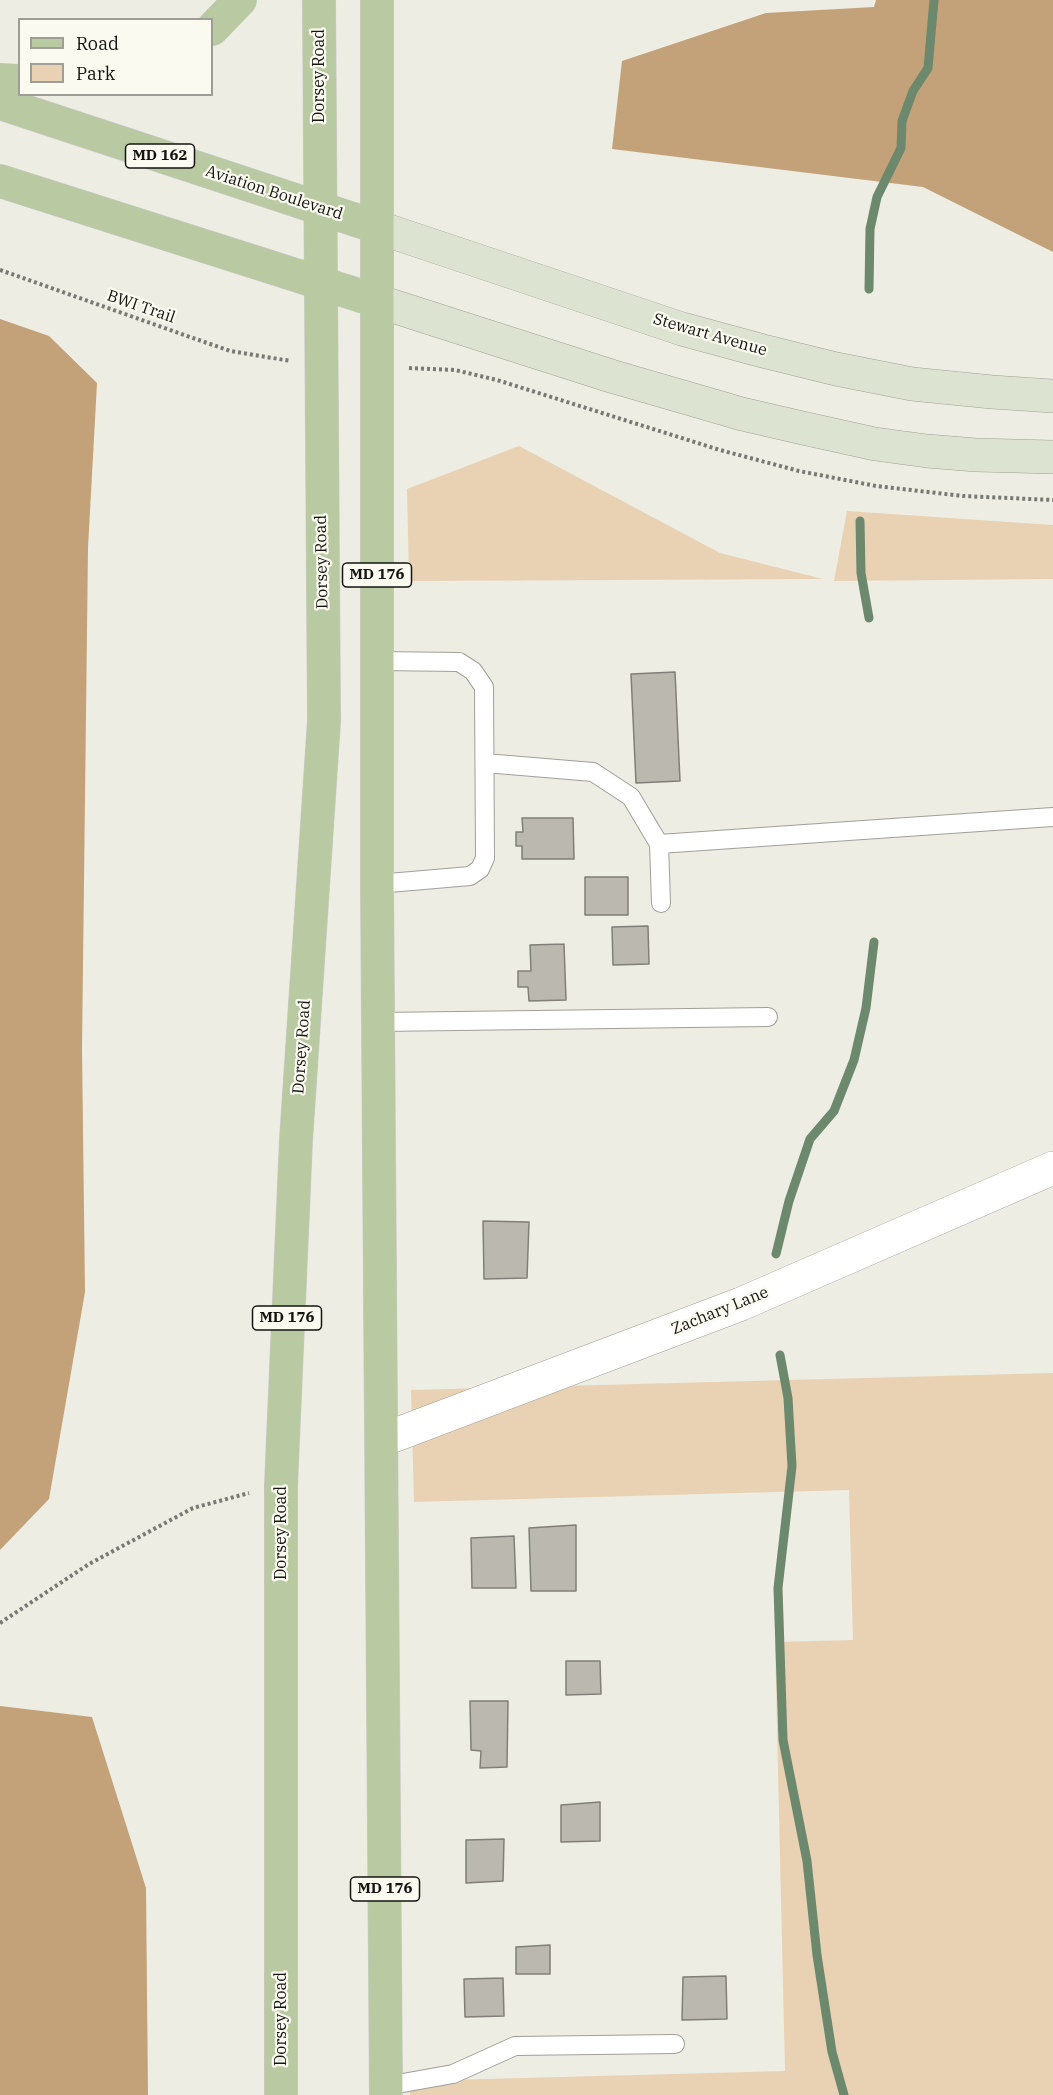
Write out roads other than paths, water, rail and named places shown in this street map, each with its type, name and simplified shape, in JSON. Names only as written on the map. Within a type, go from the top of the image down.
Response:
[{"type":"main road","points":[[213,28],[240,0]]},
{"type":"main road","name":"Dorsey Road","points":[[281,2095],[281,1485],[296,1140],[324,721],[319,0]]},
{"type":"main road","name":"MD 176","points":[[377,0],[377,884],[386,2090]]},
{"type":"main road","points":[[0,80],[18,81]]},
{"type":"main road","name":"Aviation Boulevard","points":[[0,103],[377,227]]},
{"type":"main road","points":[[0,181],[377,301]]},
{"type":"street","name":"Stewart Avenue","points":[[377,227],[682,329],[763,351],[912,384],[1053,396]]},
{"type":"street","points":[[377,301],[611,376],[742,414],[875,444],[976,455],[1053,457]]},
{"type":"street","name":"Zachary Lane","points":[[382,1440],[741,1304],[1053,1168]]},
{"type":"lane","points":[[377,661],[459,662],[473,671],[484,687],[485,763],[485,858],[480,869],[470,876],[377,884]]},
{"type":"lane","points":[[485,763],[593,772],[631,797],[659,844],[661,903]]},
{"type":"lane","points":[[659,844],[1053,817]]},
{"type":"lane","points":[[378,1022],[768,1017]]},
{"type":"lane","points":[[386,2090],[453,2074],[515,2046],[675,2044]]},
{"type":"waterway","points":[[869,289],[870,229],[877,197],[901,148],[902,121],[913,91],[928,68],[934,0]]},
{"type":"waterway","points":[[860,521],[861,573],[869,618]]},
{"type":"waterway","points":[[776,1254],[789,1201],[810,1139],[834,1111],[854,1060],[866,1008],[874,942]]},
{"type":"waterway","points":[[780,1355],[788,1398],[792,1466],[778,1588],[783,1740],[807,1861],[817,1955],[832,2052],[844,2095]]}]
